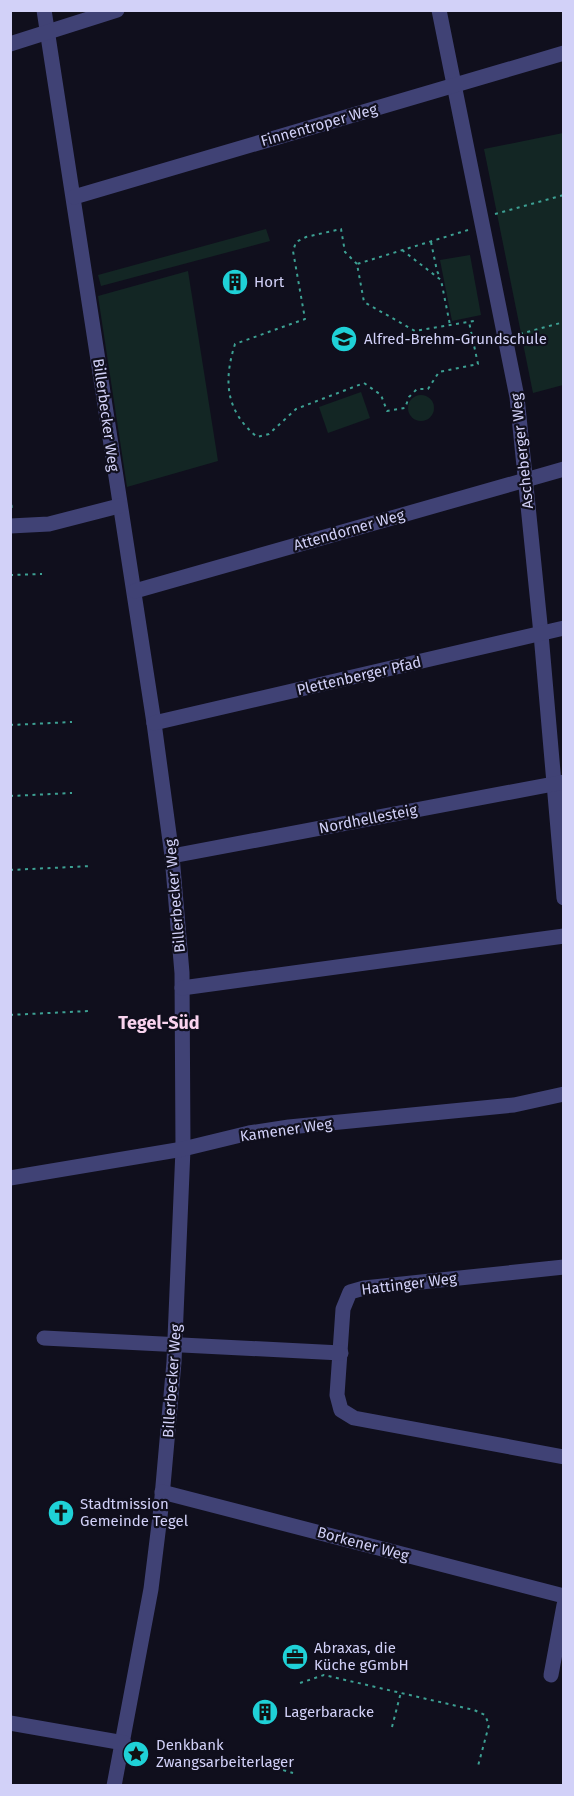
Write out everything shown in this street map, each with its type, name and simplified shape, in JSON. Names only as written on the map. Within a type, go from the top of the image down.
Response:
[{"type":"street","name":"Billerbecker Weg","points":[[44,10],[154,723],[172,856],[183,988],[183,1149],[176,1345],[151,1589],[124,1743],[114,1785]]},
{"type":"street","points":[[10,44],[117,10]]},
{"type":"street","name":"Ascheberger Weg","points":[[439,10],[476,224],[506,338],[517,397],[558,783],[564,898]]},
{"type":"street","name":"Finnentroper Weg","points":[[74,197],[564,53]]},
{"type":"street","name":"Attendorner Weg","points":[[135,591],[564,469]]},
{"type":"street","points":[[11,522],[49,524],[119,506]]},
{"type":"street","name":"Plettenberger Pfad","points":[[154,723],[564,628]]},
{"type":"street","name":"Nordhellesteig","points":[[172,856],[558,783]]},
{"type":"street","points":[[183,988],[564,936]]},
{"type":"street","name":"Kamener Weg","points":[[10,1178],[183,1149],[249,1133],[514,1105],[564,1094]]},
{"type":"street","name":"Hattinger Weg","points":[[564,1267],[350,1292],[343,1309],[337,1395],[341,1410],[354,1418],[564,1457]]},
{"type":"street","points":[[44,1338],[341,1353]]},
{"type":"street","name":"Borkener Weg","points":[[162,1492],[564,1596]]},
{"type":"street","points":[[551,1675],[564,1605]]},
{"type":"street","points":[[10,1723],[124,1743]]},
{"type":"path","points":[[357,264],[431,242],[476,224],[564,195]]},
{"type":"path","points":[[469,322],[478,364],[439,372],[428,389],[417,389],[409,397],[405,408],[387,411],[381,395],[364,383],[296,409],[269,434],[257,437],[233,409],[227,385],[229,361],[235,344],[305,319],[293,252],[296,242],[306,237],[341,229],[345,252],[357,264],[364,302],[415,332],[474,321]]},
{"type":"path","points":[[431,242],[450,325]]},
{"type":"path","points":[[402,250],[441,280]]},
{"type":"path","points":[[506,338],[564,322]]},
{"type":"path","points":[[10,490],[11,522]]},
{"type":"path","points":[[10,575],[42,573]]},
{"type":"path","points":[[10,725],[72,722]]},
{"type":"path","points":[[10,796],[72,793]]},
{"type":"path","points":[[10,870],[90,866]]},
{"type":"path","points":[[10,1014],[88,1011]]},
{"type":"path","points":[[300,1683],[324,1675],[474,1710],[485,1715],[489,1725],[478,1766]]},
{"type":"path","points":[[392,1727],[400,1692]]},
{"type":"path","points":[[276,1768],[293,1773]]},
{"type":"green space","points":[[563,133],[563,385],[533,393],[484,149]]},
{"type":"green space","points":[[266,229],[270,241],[101,286],[98,275]]},
{"type":"green space","points":[[470,255],[481,315],[452,321],[440,260]]},
{"type":"green space","points":[[188,271],[218,461],[127,487],[98,296]]},
{"type":"green space","points":[[361,392],[370,418],[328,433],[319,407]]},
{"type":"green space","points":[[421,395],[430,399],[434,408],[430,417],[421,421],[412,417],[408,408],[412,399]]},
{"type":"place","name":"Hort","points":[[235,282]]},
{"type":"place","name":"Alfred-Brehm-Grundschule","points":[[344,339]]},
{"type":"place","name":"Stadtmission Gemeinde Tegel","points":[[61,1513]]},
{"type":"place","name":"Abraxas, die Küche gGmbH","points":[[295,1657]]},
{"type":"place","name":"Lagerbaracke","points":[[265,1712]]},
{"type":"place","name":"Denkbank Zwangsarbeiterlager","points":[[136,1754]]},
{"type":"district","name":"Tegel-Süd","points":[[159,1023]]}]
